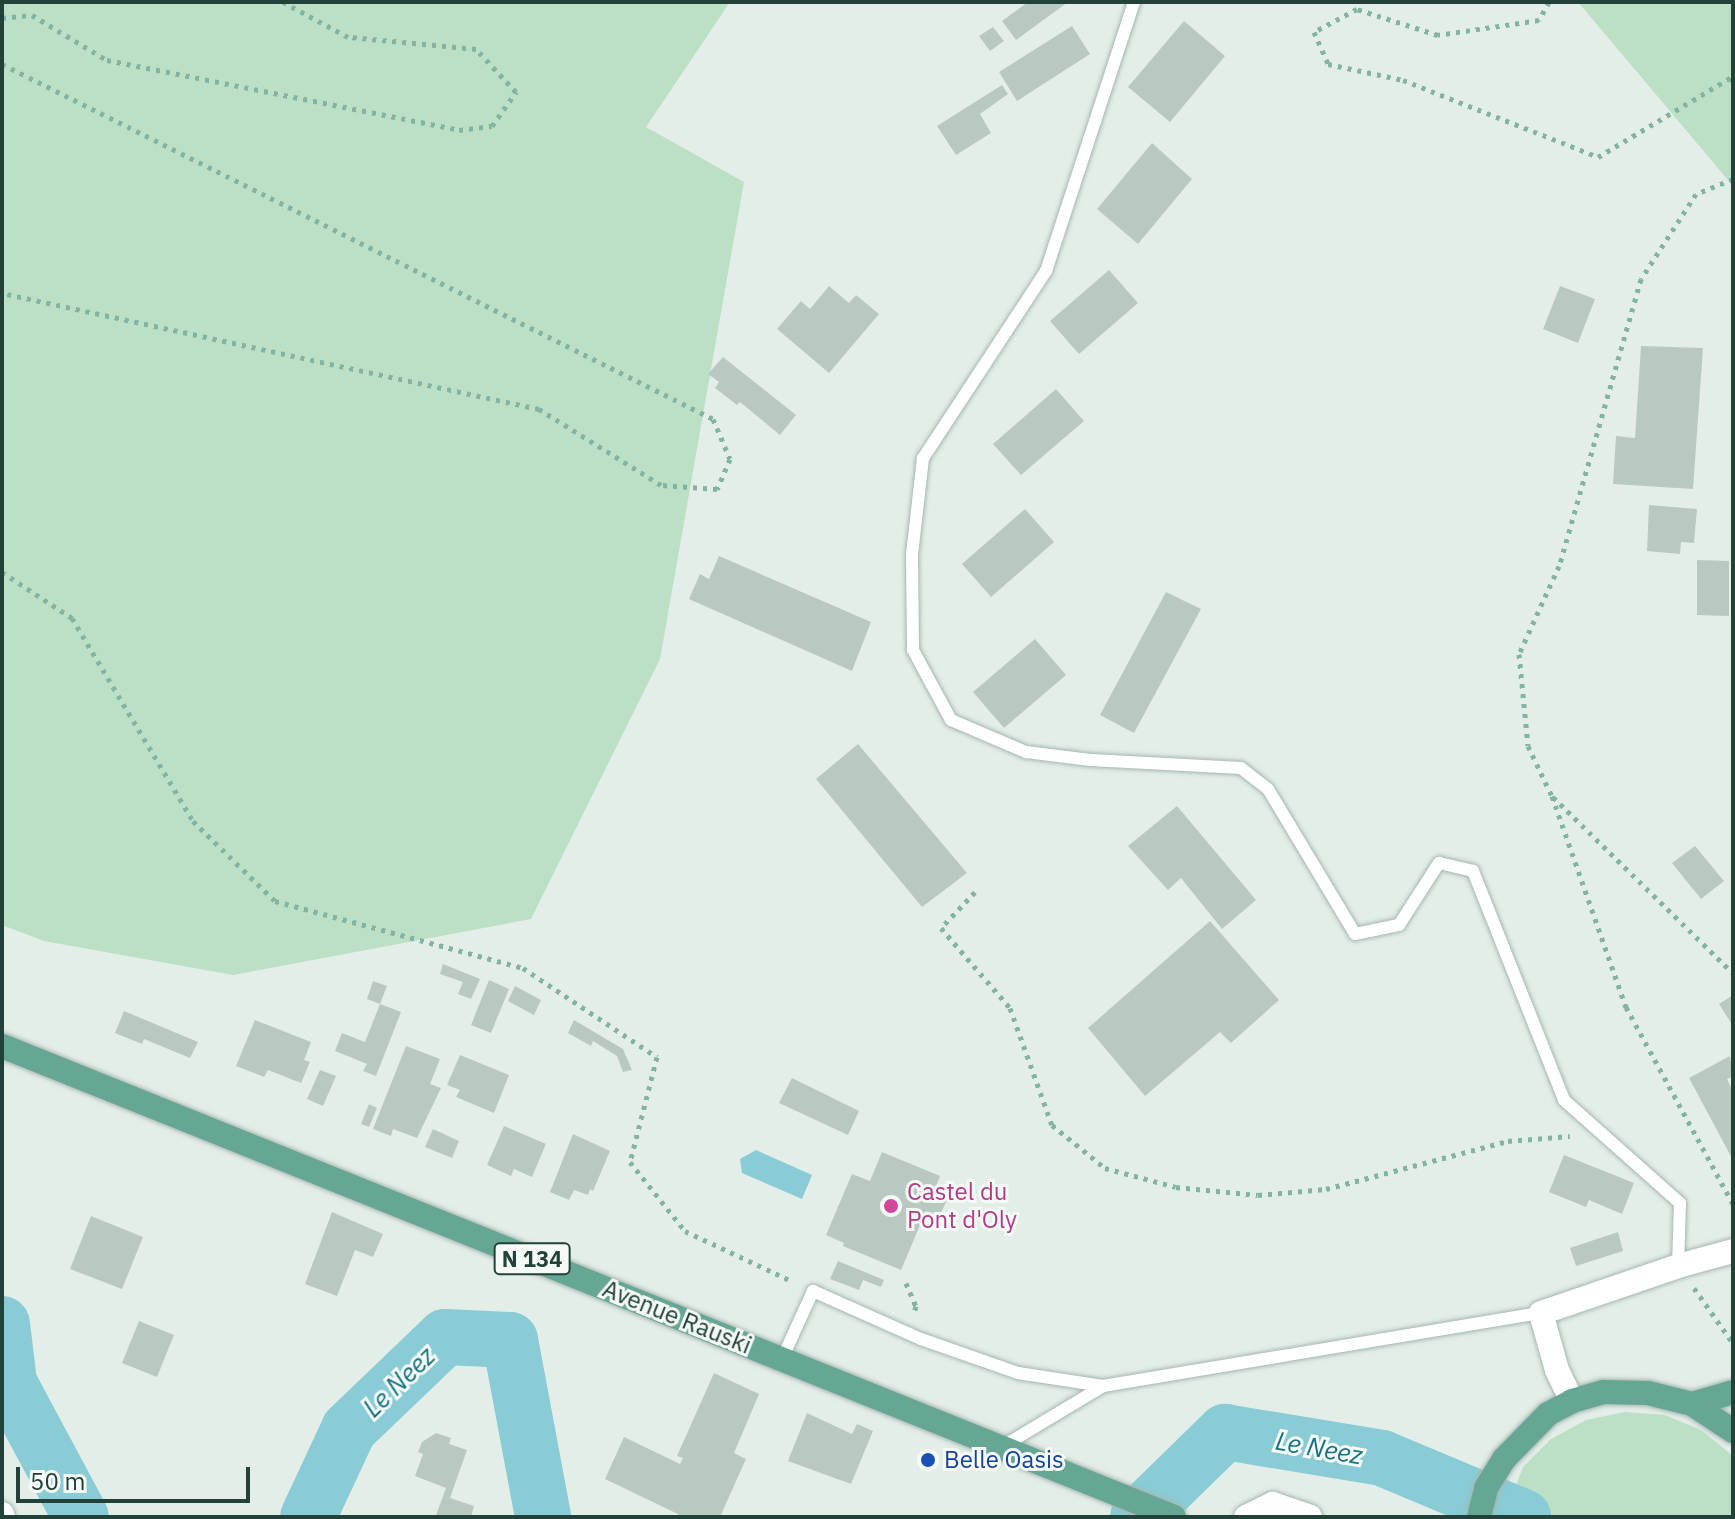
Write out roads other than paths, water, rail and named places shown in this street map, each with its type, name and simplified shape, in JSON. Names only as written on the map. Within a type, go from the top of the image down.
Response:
[{"type":"main road","name":"Avenue Rauski","points":[[2,1046],[1174,1517]]},
{"type":"main road","points":[[1467,1517],[1504,1459],[1526,1433],[1548,1414],[1572,1401],[1604,1392],[1648,1393],[1692,1404],[1733,1431]]},
{"type":"main road","points":[[1692,1404],[1733,1392]]},
{"type":"main road","points":[[1479,1517],[1486,1488]]},
{"type":"street","points":[[1572,1401],[1557,1370],[1541,1313],[1678,1266],[1733,1251]]},
{"type":"street","points":[[1246,1517],[1273,1504],[1310,1517]]},
{"type":"lane","points":[[1134,2],[1046,271],[923,458],[912,554],[913,650],[951,720],[1026,752],[1091,760],[1241,768],[1268,789],[1355,934],[1399,925],[1439,863],[1473,871],[1564,1100],[1680,1203],[1678,1266]]},
{"type":"lane","points":[[782,1359],[813,1291],[921,1339],[1018,1373],[1103,1386],[1541,1313]]},
{"type":"lane","points":[[1000,1448],[1103,1386]]},
{"type":"water","points":[[756,1150],[812,1175],[802,1199],[742,1173],[740,1159]]},
{"type":"waterway","name":"Le Neez","points":[[2,1324],[9,1383],[81,1517]]},
{"type":"waterway","name":"Le Neez","points":[[308,1517],[349,1429],[445,1337],[510,1340],[543,1517]]},
{"type":"waterway","name":"Le Neez","points":[[1138,1517],[1225,1432],[1382,1458],[1523,1517]]},
{"type":"place","name":"Castel du Pont d'Oly","points":[[891,1206]]},
{"type":"place","name":"Belle Oasis","points":[[928,1460]]}]
